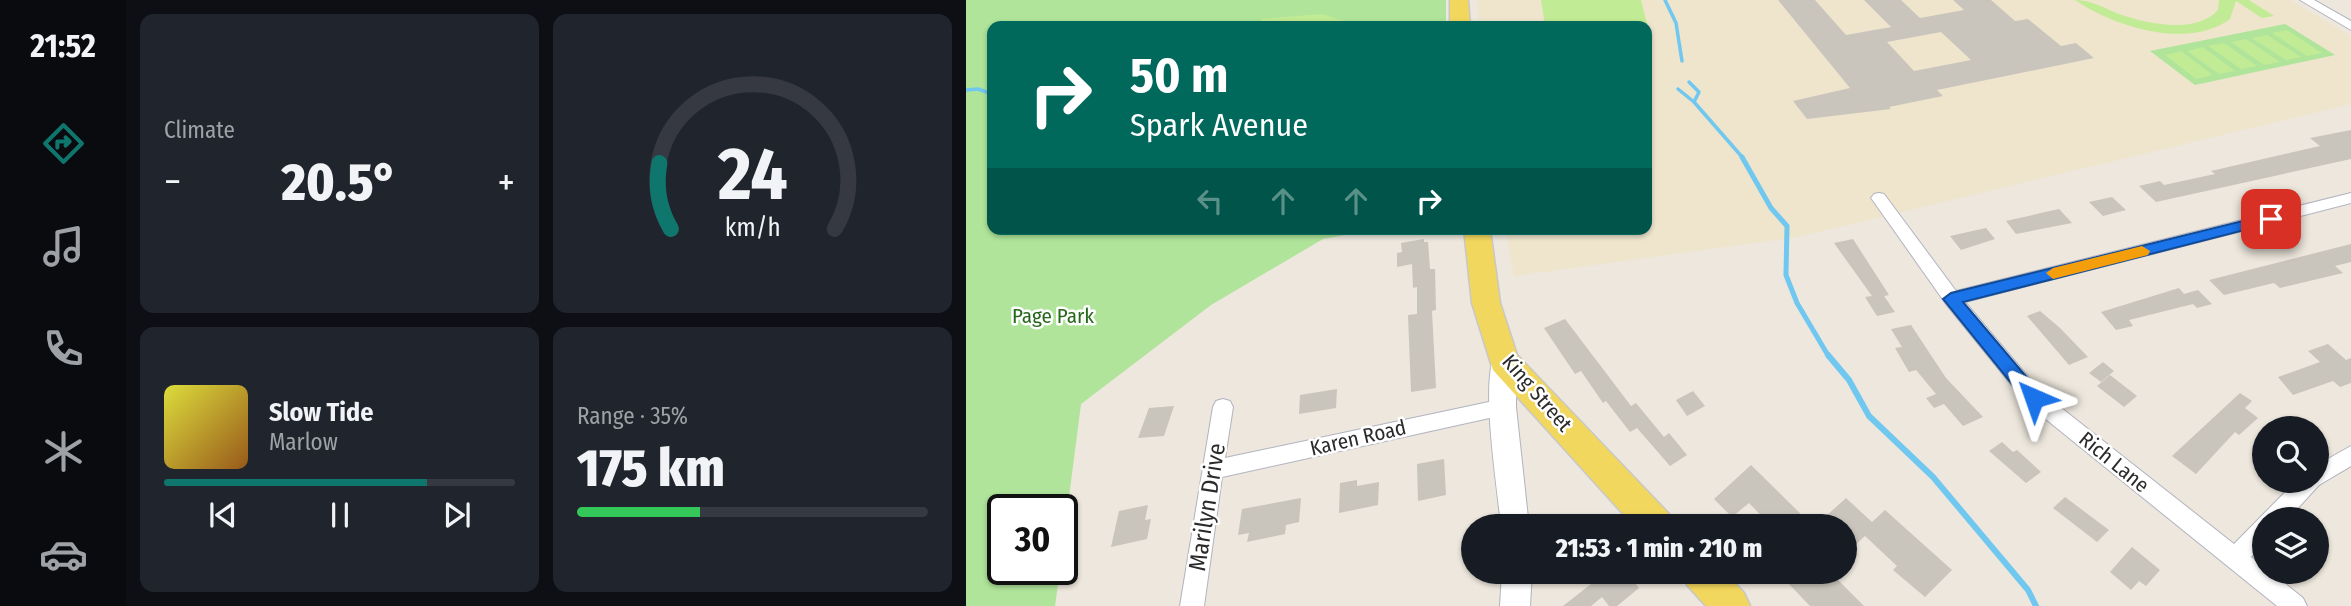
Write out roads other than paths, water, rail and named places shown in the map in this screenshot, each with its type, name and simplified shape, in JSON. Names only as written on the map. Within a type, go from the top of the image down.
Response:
[{"type":"main road","points":[[1459,0],[1460,21]]},
{"type":"main road","name":"King Street","points":[[1478,235],[1486,303],[1504,361],[1646,514]]},
{"type":"main road","points":[[1711,584],[1731,606]]},
{"type":"street","points":[[2306,0],[2351,26]]},
{"type":"street","name":"Rich Lane","points":[[1879,198],[1951,299],[2034,398],[2295,606]]},
{"type":"street","points":[[1951,299],[2351,198]]},
{"type":"street","points":[[1504,361],[1503,407],[1514,514]]},
{"type":"street","name":"Marilyn Drive","points":[[1192,606],[1223,407]]},
{"type":"street","name":"Karen Road","points":[[1213,470],[1503,407]]},
{"type":"street","points":[[2329,469],[2351,455]]},
{"type":"street","points":[[2285,507],[2298,493]]},
{"type":"street","points":[[2235,559],[2252,540]]},
{"type":"street","points":[[1515,606],[1516,584]]},
{"type":"waterway","points":[[1665,0],[1676,23],[1682,61]]},
{"type":"waterway","points":[[1689,82],[1699,92],[1694,102]]},
{"type":"waterway","points":[[966,90],[978,89],[987,92]]},
{"type":"waterway","points":[[1678,89],[1694,102]]},
{"type":"waterway","points":[[1694,102],[1743,158]]},
{"type":"waterway","points":[[1742,157],[1771,208],[1787,226],[1786,275],[1797,303],[1829,357]]},
{"type":"waterway","points":[[1828,355],[1849,380],[1869,416],[1933,477],[2028,590],[2036,606]]},
{"type":"park label","name":"Page Park","points":[[1053,316]]}]
